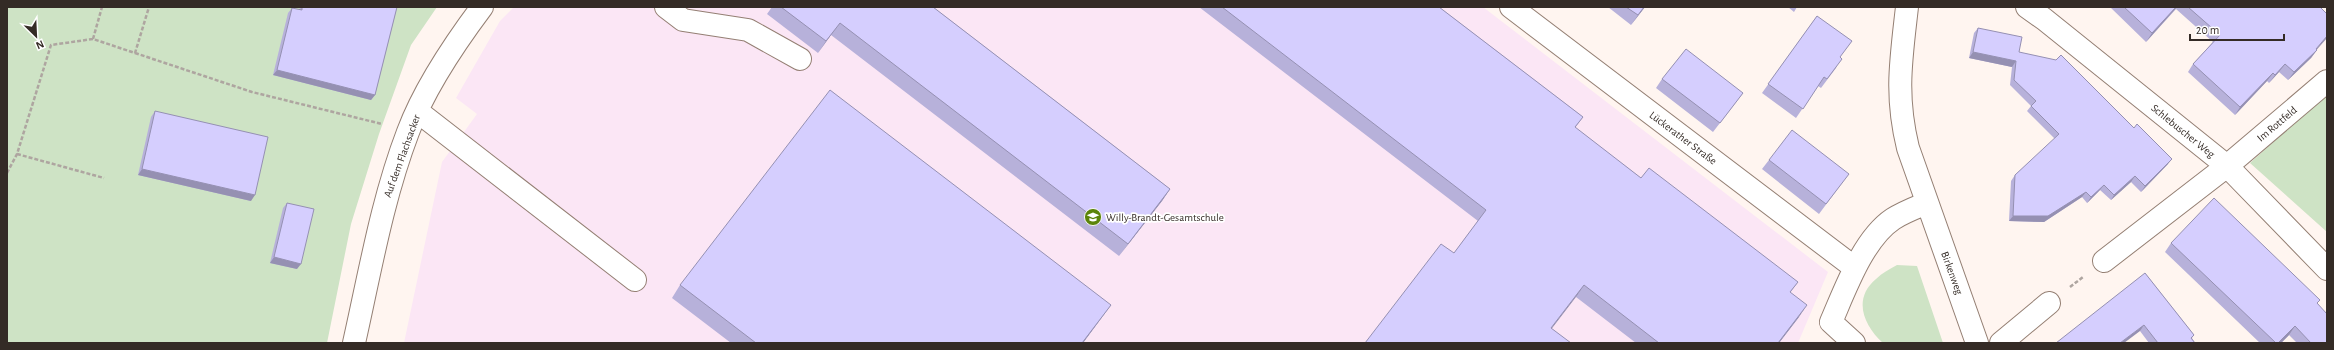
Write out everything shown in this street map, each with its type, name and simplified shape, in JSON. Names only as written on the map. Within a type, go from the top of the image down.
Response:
[{"type":"street","name":"Auf dem Flachsacker","points":[[354,343],[388,188],[408,130],[447,58],[482,7]]},
{"type":"street","points":[[666,7],[682,20],[748,30],[800,60]]},
{"type":"street","name":"Lückerather Straße","points":[[1511,7],[1855,268]]},
{"type":"street","name":"Birkenweg","points":[[1907,7],[1899,79],[1900,105],[1908,148],[1977,343]]},
{"type":"street","name":"Schlebuscher Weg","points":[[2027,7],[2044,18],[2227,166],[2327,269]]},
{"type":"street","name":"Im Rottfeld","points":[[2104,261],[2227,166],[2327,81]]},
{"type":"street","points":[[417,111],[635,280]]},
{"type":"street","points":[[1854,343],[1830,322],[1855,268],[1876,236],[1892,220],[1927,203]]},
{"type":"street","points":[[2001,343],[2049,303]]},
{"type":"path","points":[[93,39],[102,7]]},
{"type":"path","points":[[135,53],[149,7]]},
{"type":"path","points":[[7,173],[17,154],[51,45],[93,39],[252,92],[408,130]]},
{"type":"path","points":[[17,154],[104,178]]},
{"type":"path","points":[[2049,303],[2104,261]]},
{"type":"shaded area","name":"Willy-Brandt-Gesamtschule","points":[[514,7],[1483,7],[1828,272],[1798,343],[404,343],[442,162],[477,114],[456,98],[500,21]]},
{"type":"green space","points":[[7,7],[437,7],[411,45],[379,134],[351,224],[327,343],[7,343]]},
{"type":"green space","points":[[2327,94],[2327,232],[2250,163]]},
{"type":"green space","points":[[1897,265],[1917,266],[1943,343],[1883,343],[1876,336],[1866,321],[1863,312],[1864,295],[1878,277]]},
{"type":"building","points":[[302,7],[397,7],[375,95],[277,70],[292,8],[302,10]]},
{"type":"building","points":[[781,7],[933,7],[1170,189],[1128,244],[840,23],[826,41]]},
{"type":"building","points":[[1222,7],[1439,7],[1583,117],[1575,127],[1641,178],[1649,168],[1798,282],[1790,292],[1807,305],[1778,343],[1659,343],[1584,285],[1551,328],[1571,343],[1365,343],[1441,244],[1454,253],[1486,210]]},
{"type":"building","points":[[1626,7],[1644,7],[1638,15]]},
{"type":"building","points":[[2124,7],[2176,7],[2152,33]]},
{"type":"building","points":[[2188,7],[2320,7],[2327,14],[2327,36],[2316,49],[2317,50],[2294,72],[2285,64],[2275,75],[2273,73],[2240,107],[2193,64],[2220,35]]},
{"type":"building","points":[[1817,16],[1852,41],[1840,57],[1842,59],[1827,79],[1824,77],[1803,109],[1768,84]]},
{"type":"building","points":[[1978,28],[2022,37],[2019,52],[2056,60],[2061,55],[2134,128],[2137,124],[2172,159],[2145,186],[2135,176],[2114,195],[2104,185],[2091,197],[2086,192],[2048,216],[2013,216],[2015,175],[2059,134],[2031,106],[2036,101],[2014,80],[2016,61],[1973,52]]},
{"type":"building","points":[[1686,49],[1743,93],[1720,123],[1662,79]]},
{"type":"building","points":[[830,90],[1111,305],[1082,343],[756,343],[680,285]]},
{"type":"building","points":[[155,111],[268,137],[255,195],[142,169]]},
{"type":"building","points":[[1792,130],[1849,174],[1826,204],[1769,160]]},
{"type":"building","points":[[2214,198],[2320,300],[2317,303],[2327,314],[2327,343],[2311,343],[2295,326],[2278,343],[2276,343],[2171,243]]},
{"type":"building","points":[[287,203],[314,209],[301,264],[274,257]]},
{"type":"building","points":[[2145,273],[2194,335],[2191,338],[2195,343],[2158,343],[2144,325],[2120,343],[2056,343]]},
{"type":"place","name":"Willy-Brandt-Gesamtschule","points":[[1093,217]]}]
